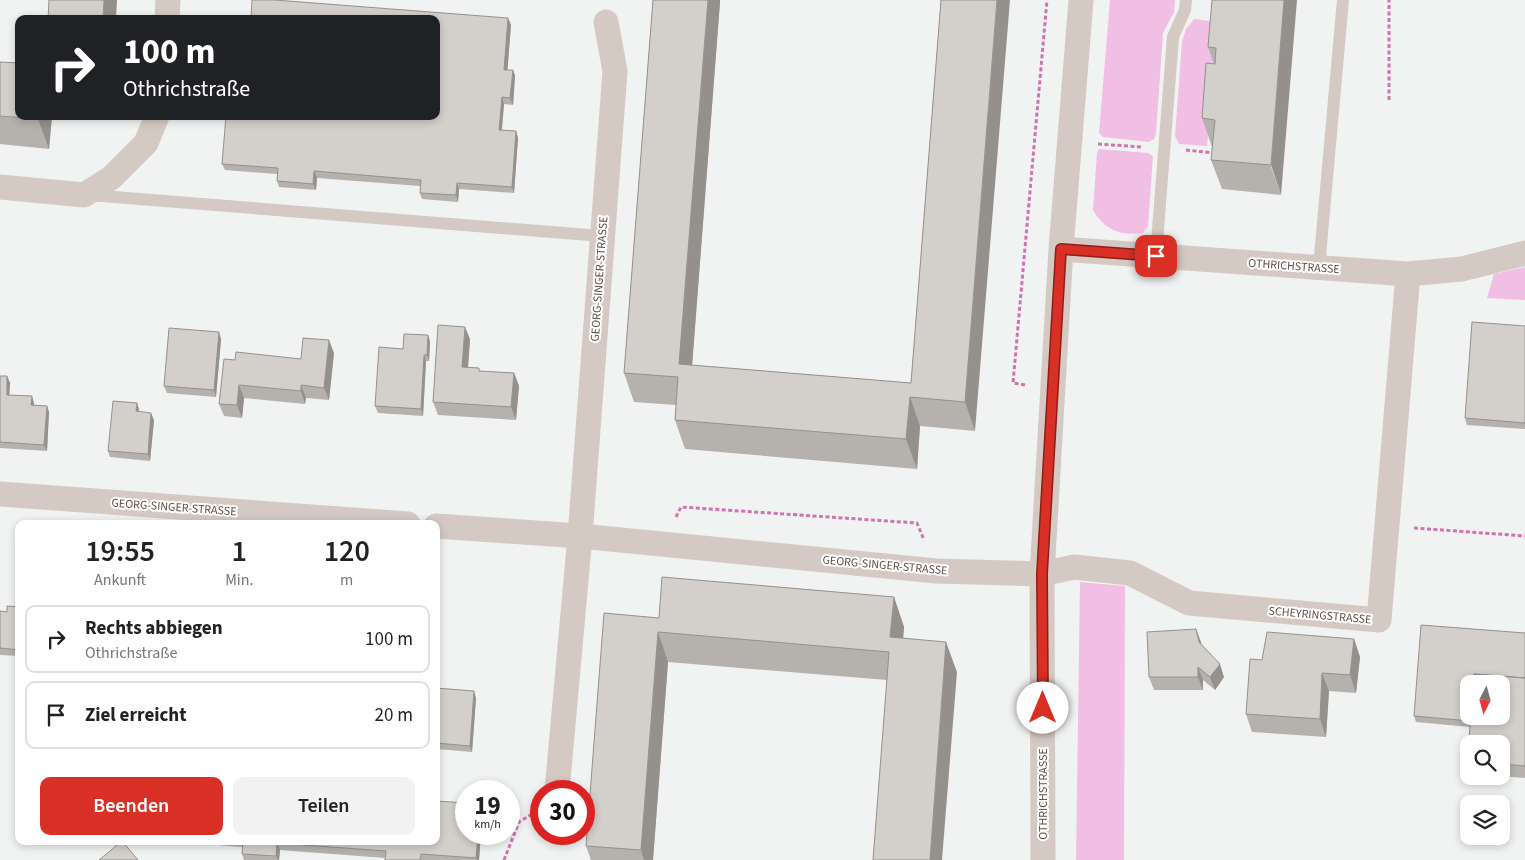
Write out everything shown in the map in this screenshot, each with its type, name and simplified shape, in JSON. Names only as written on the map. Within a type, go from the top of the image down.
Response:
[{"type":"street","points":[[167,15],[168,0]]},
{"type":"street","name":"OTHRICHSTRASSE","points":[[1043,860],[1042,574],[1061,249],[1081,0]]},
{"type":"street","name":"GEORG-SINGER-STRASSE","points":[[558,780],[580,536],[615,71],[606,22]]},
{"type":"street","points":[[0,187],[84,195],[112,178],[146,143],[155,120]]},
{"type":"street","name":"OTHRICHSTRASSE","points":[[1061,249],[1408,274],[1462,269],[1525,254]]},
{"type":"street","name":"SCHEYRINGSTRASSE","points":[[1042,574],[1074,567],[1130,573],[1190,603],[1379,620],[1408,274]]},
{"type":"street","name":"GEORG-SINGER-STRASSE","points":[[0,494],[354,520]]},
{"type":"street","name":"GEORG-SINGER-STRASSE","points":[[440,526],[580,536],[936,571],[1042,574]]},
{"type":"lane","points":[[1156,256],[1173,37],[1185,10],[1186,0]]},
{"type":"lane","points":[[1319,267],[1343,0]]},
{"type":"lane","points":[[84,195],[602,236]]},
{"type":"path","points":[[1046,0],[1014,384],[1054,387]]},
{"type":"path","points":[[1389,0],[1389,100]]},
{"type":"path","points":[[1116,144],[1145,147]]},
{"type":"path","points":[[662,544],[682,507],[917,523],[936,571]]},
{"type":"path","points":[[1386,526],[1525,536]]},
{"type":"path","points":[[504,860],[519,822],[530,815]]},
{"type":"shaded area","points":[[1110,0],[1175,0],[1174,12],[1163,33],[1156,133],[1154,139],[1149,142],[1103,137],[1099,133]]},
{"type":"shaded area","points":[[1194,19],[1218,22],[1207,146],[1179,144],[1175,136],[1182,42],[1186,29]]},
{"type":"shaded area","points":[[1099,149],[1148,153],[1153,156],[1148,226],[1143,233],[1135,234],[1114,230],[1102,222],[1093,210],[1097,153]]},
{"type":"shaded area","points":[[1525,267],[1525,300],[1487,298],[1494,274]]},
{"type":"shaded area","points":[[1080,582],[1125,586],[1124,860],[1076,860]]},
{"type":"building","points":[[49,0],[104,0],[103,15],[48,15]]},
{"type":"building","points":[[252,0],[275,0],[508,18],[504,70],[513,70],[510,98],[502,97],[499,130],[516,131],[512,187],[457,183],[456,195],[420,193],[421,180],[314,171],[313,184],[277,181],[278,168],[222,164],[226,120],[440,120],[440,15],[251,15]]},
{"type":"building","points":[[653,0],[708,0],[679,364],[911,383],[941,0],[997,0],[965,402],[910,397],[906,439],[675,420],[678,377],[624,373]]},
{"type":"building","points":[[1212,0],[1284,0],[1271,165],[1211,160],[1215,120],[1202,118],[1206,63],[1215,64],[1216,48],[1208,47]]},
{"type":"building","points":[[0,62],[15,63],[15,117],[0,116]]},
{"type":"building","points":[[1472,322],[1525,326],[1525,423],[1465,418]]},
{"type":"building","points":[[438,325],[465,327],[462,367],[479,368],[479,371],[514,373],[511,407],[433,402]]},
{"type":"building","points":[[169,328],[219,332],[214,390],[164,386]]},
{"type":"building","points":[[404,334],[428,335],[427,355],[424,355],[421,409],[375,406],[379,347],[403,349]]},
{"type":"building","points":[[303,338],[329,340],[324,388],[301,385],[301,391],[239,385],[237,405],[219,404],[224,359],[235,360],[236,352],[301,359]]},
{"type":"building","points":[[0,376],[7,376],[7,395],[32,396],[31,405],[47,406],[44,445],[0,442]]},
{"type":"building","points":[[113,401],[137,403],[136,411],[151,413],[148,454],[108,451]]},
{"type":"building","points":[[662,577],[894,597],[890,637],[946,642],[930,860],[873,860],[889,652],[658,632],[641,850],[586,846],[595,845],[595,780],[591,780],[604,613],[659,618]]},
{"type":"building","points":[[7,606],[15,607],[15,650],[0,648],[0,611],[7,612]]},
{"type":"building","points":[[1421,625],[1525,633],[1525,678],[1510,677],[1510,675],[1460,675],[1460,720],[1414,716]]},
{"type":"building","points":[[1196,629],[1199,642],[1220,664],[1210,677],[1198,667],[1198,677],[1149,677],[1147,632]]},
{"type":"building","points":[[1267,632],[1354,639],[1350,675],[1322,673],[1320,719],[1246,714],[1250,659],[1262,660]]},
{"type":"building","points":[[1510,677],[1525,678],[1525,766],[1510,765],[1510,735],[1469,735],[1470,725],[1510,725]]},
{"type":"building","points":[[440,688],[474,691],[470,746],[440,743]]},
{"type":"building","points":[[440,801],[455,802],[455,845],[477,845],[476,858],[421,854],[420,860],[385,860],[386,851],[304,845],[440,845]]},
{"type":"building","points":[[117,845],[125,845],[138,860],[99,860]]},
{"type":"building","points":[[243,845],[277,845],[276,856],[242,854]]},
{"type":"route","points":[[1043,708],[1042,574],[1061,249],[1156,256]]}]
